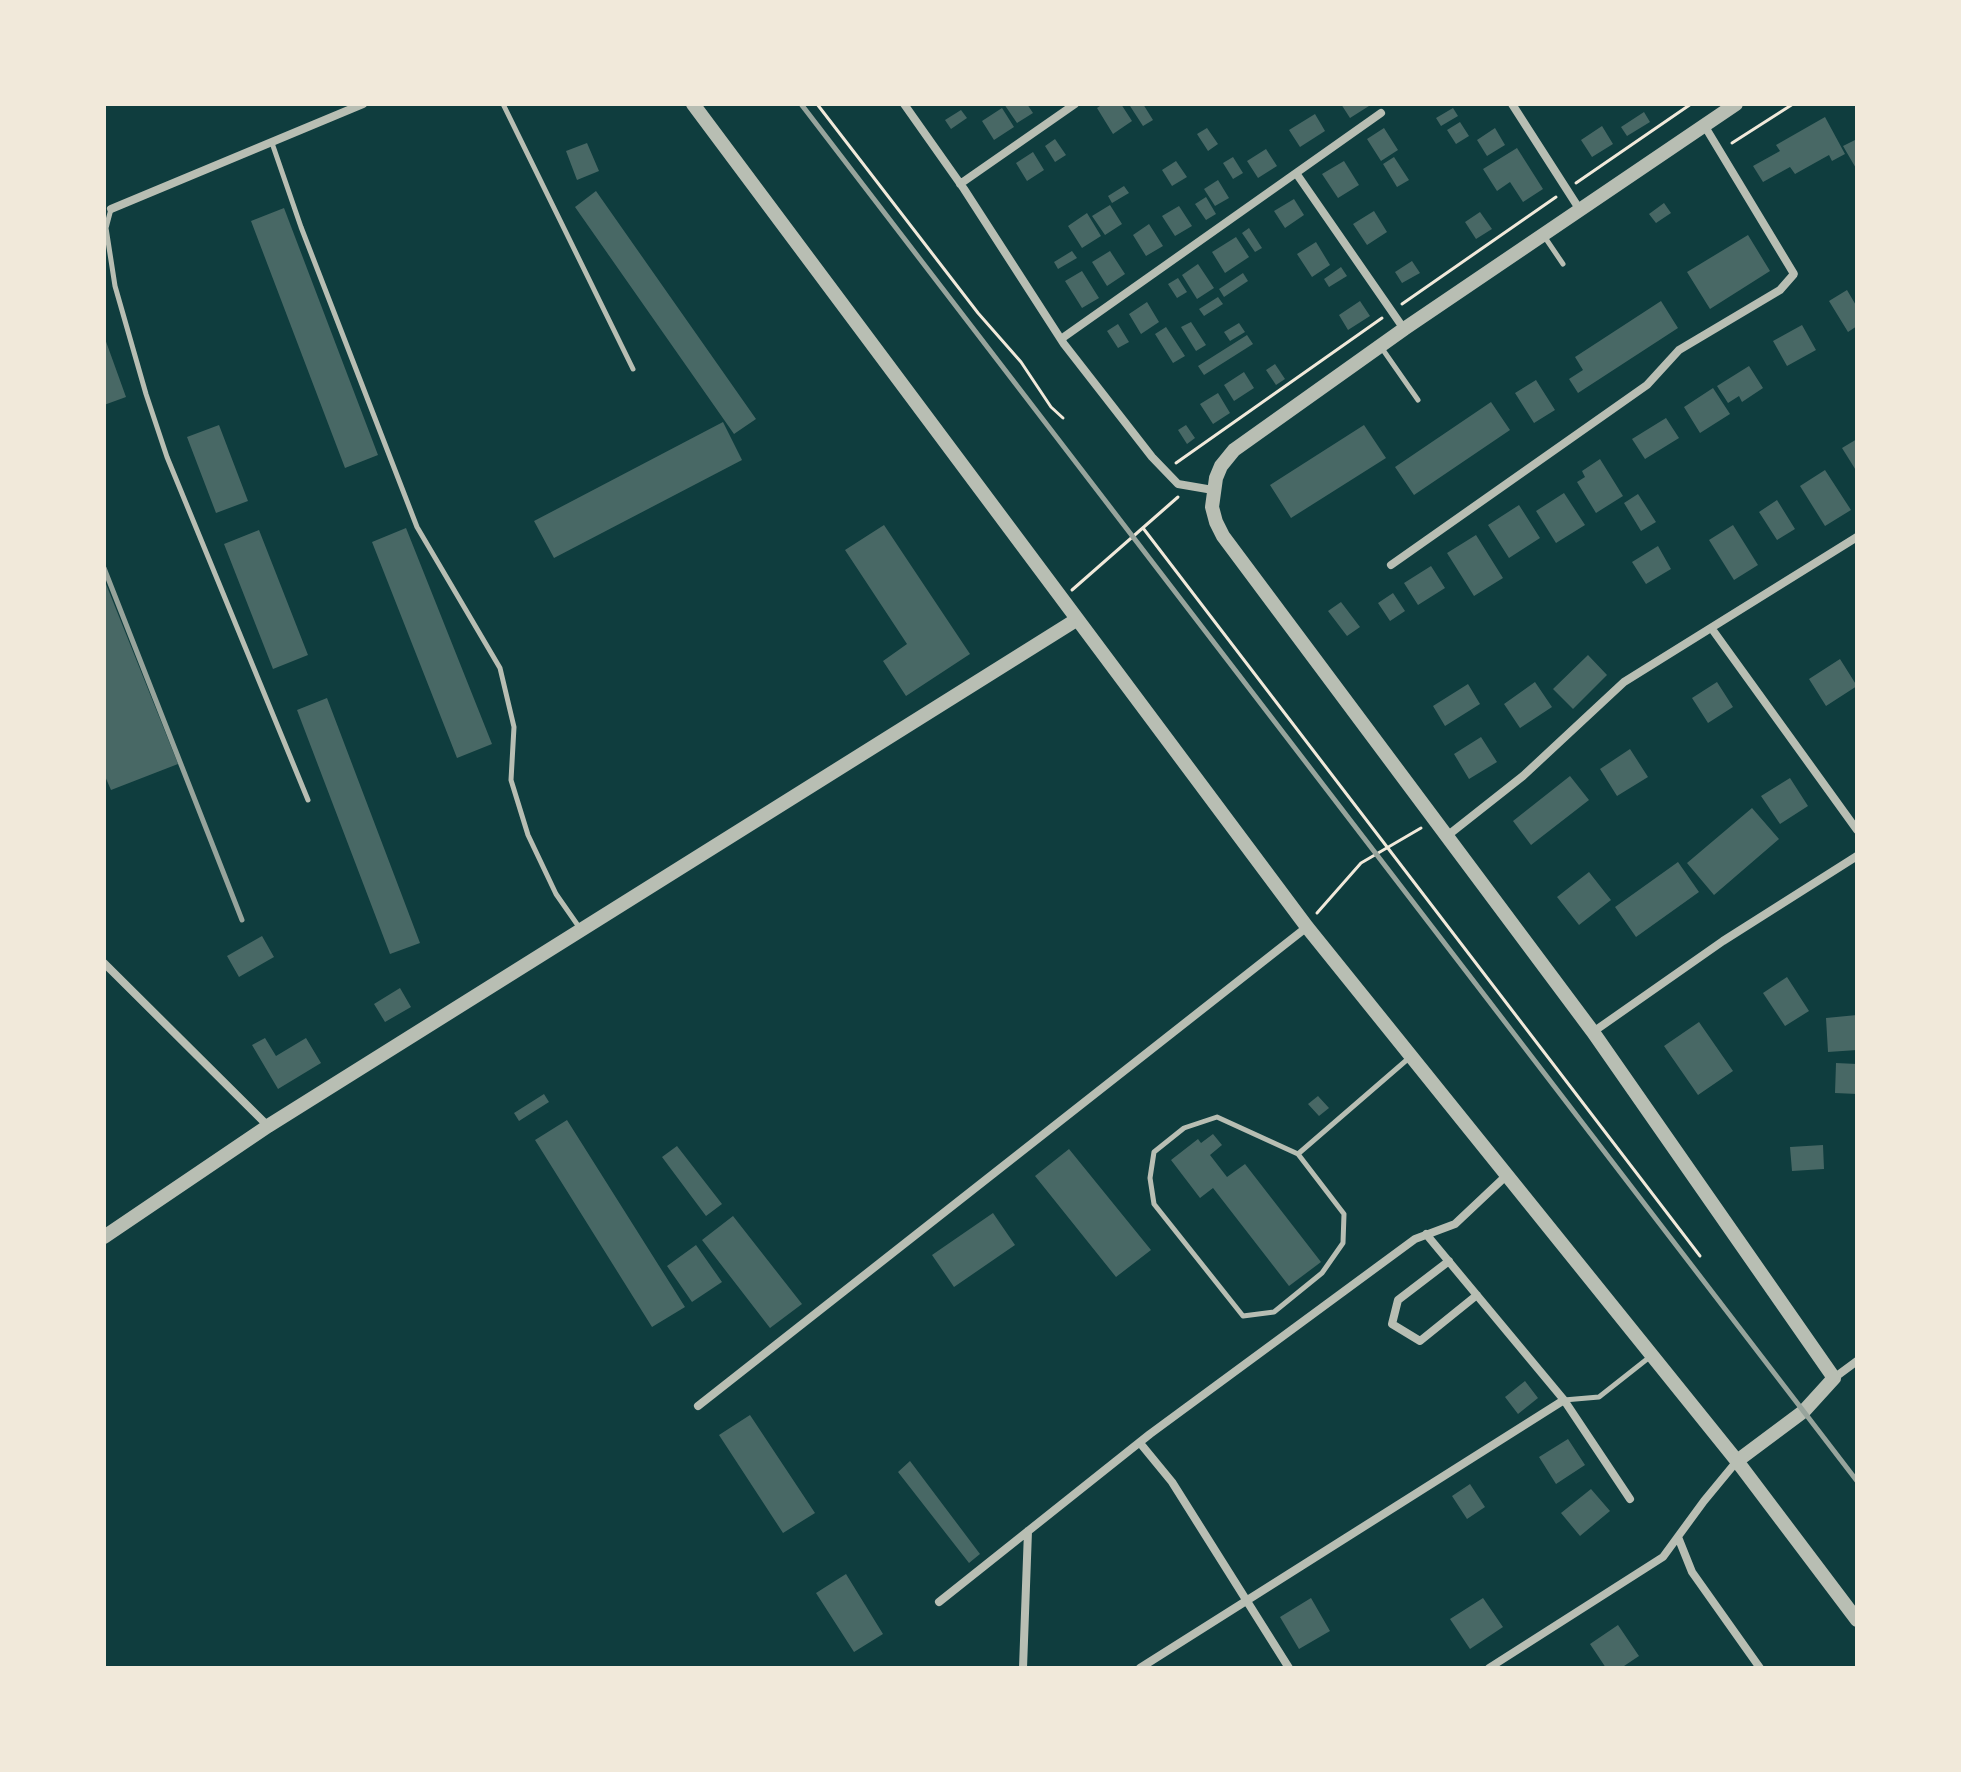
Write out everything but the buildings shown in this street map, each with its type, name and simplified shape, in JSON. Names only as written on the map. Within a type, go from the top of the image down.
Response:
[{"type":"street","points":[[111,209],[363,104]]},
{"type":"street","points":[[693,104],[1307,926],[1737,1461],[1857,1620]]},
{"type":"street","points":[[904,104],[1061,339],[1166,471],[1178,484],[1213,490]]},
{"type":"street","points":[[960,184],[1075,104]]},
{"type":"street","points":[[1512,104],[1580,210]]},
{"type":"street","points":[[1736,104],[1404,329],[1234,450],[1221,466],[1213,490],[1212,507],[1223,536],[1593,1032],[1834,1378]]},
{"type":"street","points":[[1061,339],[1381,113]]},
{"type":"street","points":[[1391,565],[1647,385],[1679,350],[1780,290],[1794,274],[1704,125]]},
{"type":"street","points":[[1296,173],[1404,329]]},
{"type":"street","points":[[1447,836],[1523,776],[1624,682],[1857,537]]},
{"type":"street","points":[[104,1237],[268,1126],[1076,620]]},
{"type":"street","points":[[1712,629],[1857,830]]},
{"type":"street","points":[[1593,1032],[1723,941],[1857,856]]},
{"type":"street","points":[[698,1406],[1307,926]]},
{"type":"street","points":[[104,963],[268,1126]]},
{"type":"street","points":[[939,1602],[1140,1443],[1415,1239],[1455,1224],[1507,1175]]},
{"type":"street","points":[[1426,1234],[1564,1400],[1630,1499]]},
{"type":"street","points":[[1449,1261],[1398,1300],[1392,1324],[1420,1341],[1477,1295]]},
{"type":"street","points":[[1489,1668],[1663,1557],[1737,1461],[1804,1411],[1834,1378],[1857,1361]]},
{"type":"street","points":[[1140,1668],[1564,1400]]},
{"type":"street","points":[[1140,1443],[1172,1482],[1289,1668]]},
{"type":"street","points":[[1023,1668],[1028,1531]]},
{"type":"street","points":[[1678,1537],[1692,1572],[1760,1668]]},
{"type":"lane","points":[[503,104],[633,369]]},
{"type":"lane","points":[[272,143],[306,242],[417,527],[500,668],[514,727],[511,780],[528,835],[556,894],[581,930]]},
{"type":"lane","points":[[111,209],[106,228],[115,286],[146,394],[167,457],[308,800]]},
{"type":"lane","points":[[1544,235],[1563,264]]},
{"type":"lane","points":[[1381,346],[1418,400]]},
{"type":"lane","points":[[1298,1154],[1411,1056]]},
{"type":"lane","points":[[1217,1117],[1298,1154],[1344,1214],[1343,1243],[1322,1273],[1274,1312],[1243,1316],[1154,1204],[1150,1178],[1154,1152],[1184,1128],[1217,1117]]},
{"type":"lane","points":[[1564,1400],[1599,1397],[1652,1355]]},
{"type":"path","points":[[817,104],[949,275],[1021,362],[1051,407],[1063,418]]},
{"type":"path","points":[[1166,471],[1691,104]]},
{"type":"path","points":[[1719,151],[1793,104]]},
{"type":"path","points":[[1061,599],[1179,497]]},
{"type":"path","points":[[1143,528],[1700,1256]]},
{"type":"path","points":[[1307,926],[1361,863],[1435,820]]},
{"type":"railway","points":[[801,104],[1857,1481]]},
{"type":"railway","points":[[104,568],[242,920]]}]
